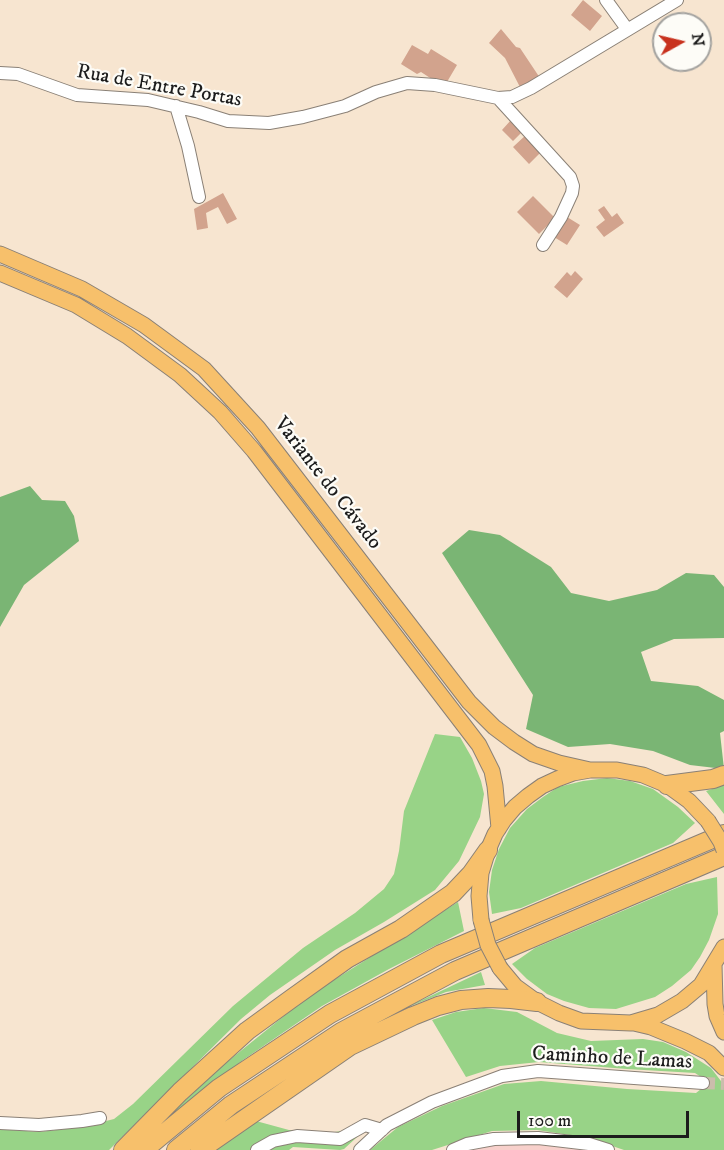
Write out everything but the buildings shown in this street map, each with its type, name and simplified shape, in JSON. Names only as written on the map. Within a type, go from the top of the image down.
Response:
[{"type":"highway","points":[[667,785],[724,776]]},
{"type":"highway","points":[[144,1150],[219,1088],[330,1014],[441,954],[724,834]]},
{"type":"highway","points":[[123,1150],[180,1092],[248,1031],[347,959],[401,929],[453,892],[471,874],[488,850]]},
{"type":"highway","points":[[176,1150],[231,1105],[351,1026],[455,971],[724,856]]},
{"type":"highway","points":[[200,1150],[350,1046],[413,1016],[461,1000],[488,998],[537,1002]]},
{"type":"main road","name":"Variante do Cávado","points":[[0,254],[82,289],[144,325],[204,369],[258,428],[469,702],[494,727],[533,754],[590,770]]},
{"type":"main road","name":"Variante do Cávado","points":[[0,273],[76,305],[127,336],[180,375],[220,412],[254,451],[479,744],[492,771],[499,828]]},
{"type":"main road","points":[[724,850],[708,821],[689,801],[667,785],[643,775],[625,771],[590,770],[573,773],[542,786],[515,807],[499,828],[488,850],[481,873],[479,896],[481,920],[488,945],[500,968],[515,986],[537,1002],[581,1021],[631,1023],[651,1027],[709,1053],[724,1068]]},
{"type":"main road","points":[[631,1023],[658,1015],[682,1001],[701,985],[724,947]]},
{"type":"main road","points":[[714,964],[715,1004],[724,1032]]},
{"type":"street","points":[[606,0],[627,29]]},
{"type":"street","name":"Rua de Entre Portas","points":[[0,73],[18,74],[77,95],[148,100],[228,121],[269,123],[345,106],[376,92],[407,83],[498,98],[512,97],[531,88],[676,0]]},
{"type":"street","points":[[498,98],[570,177],[573,186],[572,194],[561,217],[543,245]]},
{"type":"street","points":[[176,106],[194,169],[199,197]]},
{"type":"street","name":"Caminho de Lamas","points":[[360,1150],[387,1125],[432,1102],[502,1076],[538,1071],[703,1083]]},
{"type":"street","points":[[0,1124],[39,1125],[82,1122],[100,1118]]},
{"type":"street","points":[[256,1150],[273,1142],[297,1136],[340,1139],[365,1125],[382,1130]]},
{"type":"street","points":[[453,1150],[467,1144],[494,1139],[528,1138],[589,1144],[608,1150]]},
{"type":"shaded area","points":[[494,1139],[608,1150],[453,1150]]},
{"type":"green space","points":[[30,486],[42,500],[65,501],[74,516],[79,541],[24,585],[0,627],[0,497]]},
{"type":"green space","points":[[469,530],[500,535],[551,567],[571,593],[609,601],[657,590],[686,573],[714,575],[724,587],[724,638],[674,639],[641,652],[651,681],[698,686],[724,700],[724,731],[720,733],[724,769],[690,765],[653,751],[610,744],[568,747],[526,729],[533,695],[442,553]]},
{"type":"green space","points":[[435,734],[460,737],[472,758],[484,794],[480,817],[459,861],[435,890],[335,950],[270,995],[241,1019],[109,1150],[0,1150],[0,1129],[39,1132],[82,1127],[114,1119],[133,1104],[233,1006],[303,948],[355,913],[384,889],[394,874],[404,811]]},
{"type":"green space","points":[[607,778],[630,781],[653,789],[695,823],[673,843],[521,908],[492,914],[489,892],[492,870],[499,849],[510,828],[527,809],[558,787]]},
{"type":"green space","points":[[724,785],[724,814],[706,791]]},
{"type":"green space","points":[[717,877],[718,914],[709,940],[691,970],[655,997],[616,1009],[589,1008],[547,994],[512,964],[535,948],[686,884]]},
{"type":"green space","points":[[458,902],[464,931],[322,1006],[243,1060],[150,1133],[222,1066],[310,995]]},
{"type":"green space","points":[[481,972],[485,985],[446,992],[403,1009]]},
{"type":"green space","points":[[484,1008],[517,1012],[557,1033],[591,1041],[643,1039],[663,1042],[686,1052],[711,1068],[724,1085],[724,1150],[624,1150],[589,1138],[537,1130],[492,1131],[432,1150],[370,1150],[398,1127],[442,1106],[504,1084],[541,1081],[696,1093],[701,1089],[703,1083],[701,1077],[695,1073],[539,1062],[500,1066],[466,1077],[432,1020],[456,1012]]},
{"type":"green space","points":[[256,1121],[289,1130],[328,1133],[368,1127],[340,1150],[293,1147],[289,1150],[214,1150]]},
{"type":"tunnel","points":[[703,1083],[724,1084]]}]
